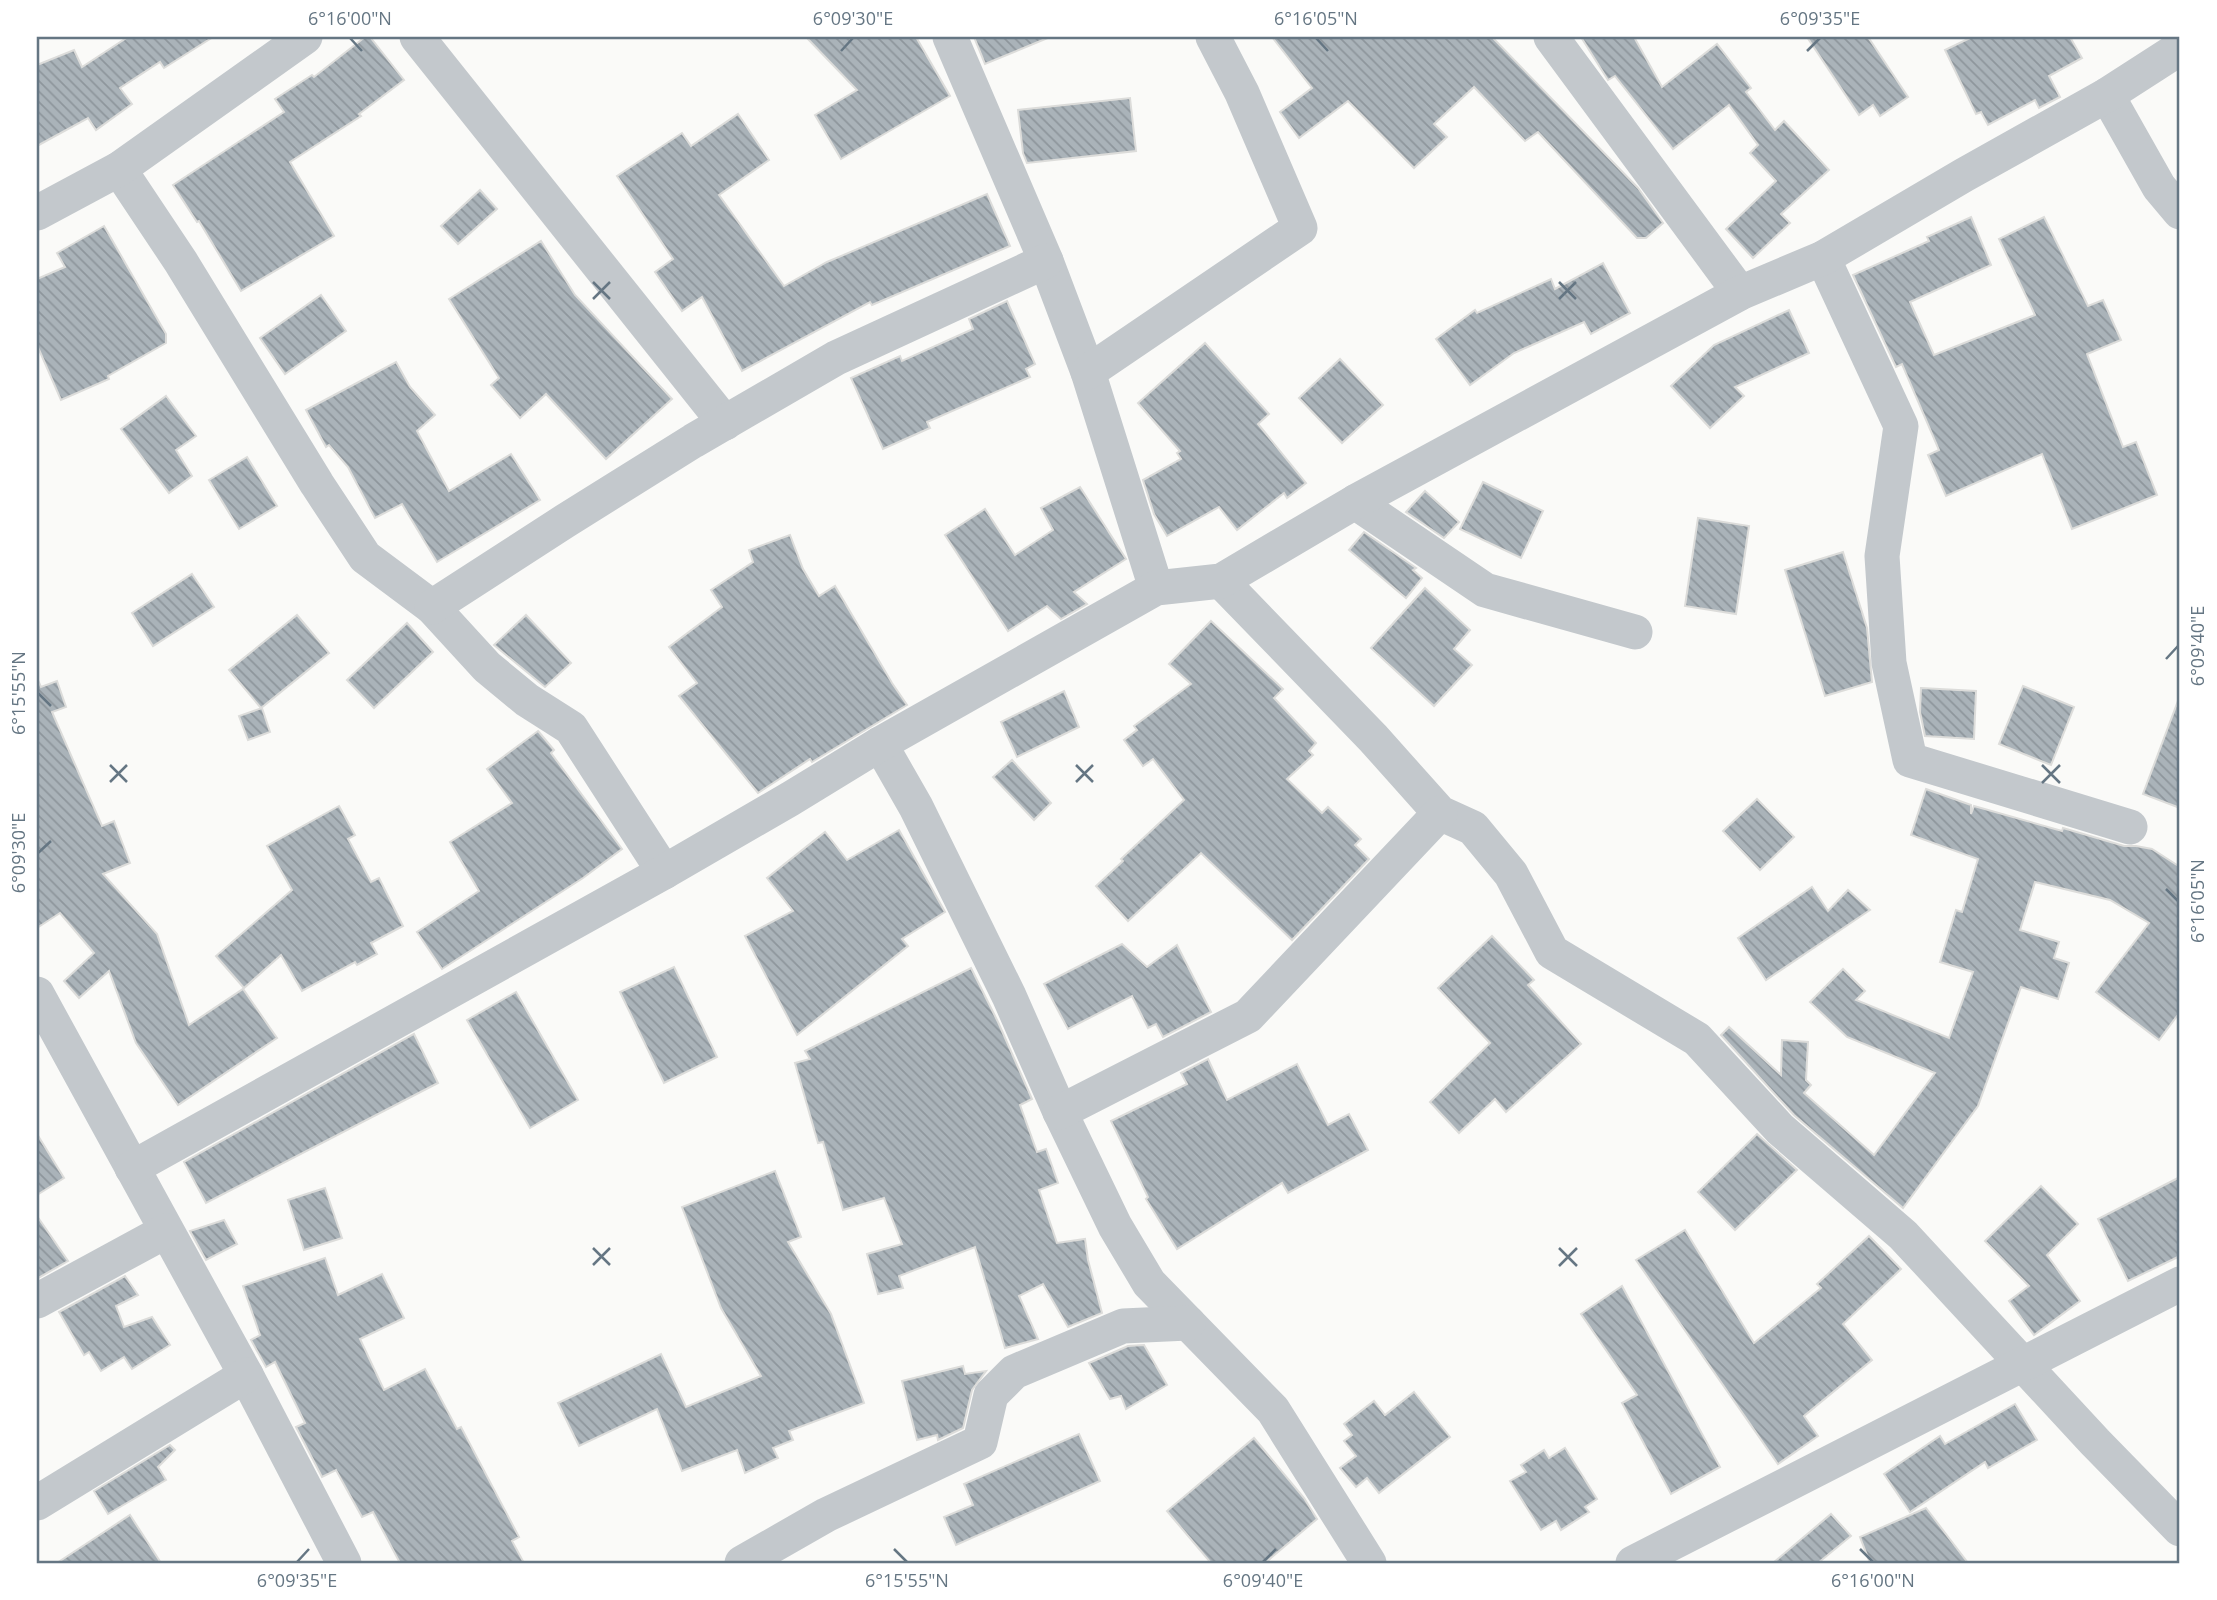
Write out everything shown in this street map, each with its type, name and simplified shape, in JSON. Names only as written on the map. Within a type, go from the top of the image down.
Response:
[{"type":"street","points":[[37,214],[119,169],[305,37]]},
{"type":"street","points":[[417,37],[724,423]]},
{"type":"street","points":[[950,37],[1046,261],[1088,372],[1156,588]]},
{"type":"street","points":[[1088,372],[1300,228],[1242,93],[1213,37]]},
{"type":"street","points":[[1551,37],[1740,293]]},
{"type":"street","points":[[132,1168],[664,872],[880,744],[1156,588],[1221,581],[1355,502],[1740,293],[1823,258],[2107,95],[2180,48]]},
{"type":"street","points":[[2107,95],[2159,187],[2180,212]]},
{"type":"street","points":[[119,169],[181,262],[365,557],[432,607],[487,667],[527,700],[571,728],[664,872]]},
{"type":"street","points":[[1823,258],[1901,426],[1882,556],[1889,663],[1910,760],[2130,827]]},
{"type":"street","points":[[432,607],[724,423],[836,358],[1046,261]]},
{"type":"street","points":[[1355,502],[1485,590],[1635,632]]},
{"type":"street","points":[[1221,581],[1373,738],[1440,813],[1473,828],[1511,874],[1552,952],[1697,1039],[1780,1129],[1903,1235],[2180,1529]]},
{"type":"street","points":[[880,744],[916,807],[1003,984],[1115,1226],[1149,1283],[1273,1410],[1369,1563]]},
{"type":"street","points":[[1060,1112],[1248,1016],[1440,813]]},
{"type":"street","points":[[37,994],[246,1375],[344,1563]]},
{"type":"street","points":[[37,1301],[166,1231]]},
{"type":"street","points":[[1633,1563],[2180,1284]]},
{"type":"street","points":[[742,1563],[827,1515],[979,1442],[991,1395],[1014,1372],[1123,1325],[1188,1323]]},
{"type":"street","points":[[37,1503],[246,1375]]},
{"type":"building","points":[[128,37],[213,37],[164,68],[160,62],[120,88],[132,104],[96,130],[88,118],[37,146],[37,65],[74,50],[82,67]]},
{"type":"building","points":[[365,37],[370,37],[404,80],[359,114],[361,116],[290,162],[334,236],[241,291],[199,221],[197,222],[173,185],[284,112],[275,99],[312,75],[314,77]]},
{"type":"building","points":[[806,37],[916,37],[950,96],[841,159],[815,115],[857,90]]},
{"type":"building","points":[[974,37],[1050,37],[985,64]]},
{"type":"building","points":[[1272,37],[1492,37],[1638,188],[1663,223],[1646,238],[1637,238],[1538,132],[1525,141],[1474,87],[1434,124],[1447,137],[1414,168],[1348,101],[1299,138],[1280,112],[1312,88]]},
{"type":"building","points":[[1581,37],[1634,37],[1662,87],[1717,44],[1751,88],[1746,92],[1775,130],[1784,121],[1829,170],[1781,214],[1790,223],[1753,258],[1726,229],[1776,181],[1750,153],[1758,145],[1729,105],[1673,149],[1615,76],[1608,80]]},
{"type":"building","points":[[1807,37],[1868,37],[1908,97],[1880,116],[1873,105],[1859,115]]},
{"type":"building","points":[[1972,37],[2070,37],[2082,58],[2049,76],[2060,97],[2039,108],[2035,100],[1988,125],[1981,112],[1976,114],[1945,50]]},
{"type":"building","points":[[1130,98],[1136,151],[1027,163],[1023,153],[1018,110]]},
{"type":"building","points":[[738,114],[769,160],[719,195],[784,286],[827,262],[987,194],[1010,246],[872,305],[870,302],[742,371],[702,297],[682,311],[655,272],[673,259],[617,176],[682,133],[691,146]]},
{"type":"building","points":[[480,190],[497,209],[458,244],[441,226]]},
{"type":"building","points":[[1971,217],[1991,265],[1910,302],[1934,355],[2035,315],[1999,239],[2044,217],[2088,306],[2103,300],[2121,340],[2087,354],[2123,447],[2136,442],[2157,495],[2072,529],[2042,454],[1946,496],[1928,455],[1939,450],[1902,364],[1896,367],[1853,275],[1929,241],[1927,237]]},
{"type":"building","points":[[104,226],[166,334],[166,343],[108,376],[109,379],[61,400],[37,345],[37,279],[65,267],[57,253]]},
{"type":"building","points":[[541,241],[575,295],[672,399],[606,459],[546,394],[520,418],[491,385],[499,378],[449,299]]},
{"type":"building","points":[[1603,263],[1630,313],[1591,334],[1584,322],[1514,353],[1470,385],[1436,339],[1475,310],[1477,313],[1551,279],[1555,289]]},
{"type":"building","points":[[321,295],[346,331],[285,374],[260,338]]},
{"type":"building","points":[[1007,301],[1035,364],[1026,369],[1030,377],[927,422],[930,428],[883,449],[851,378],[900,356],[902,361],[973,329],[969,319]]},
{"type":"building","points":[[1789,310],[1809,353],[1735,387],[1744,396],[1710,428],[1671,386],[1714,345]]},
{"type":"building","points":[[1205,343],[1269,414],[1258,424],[1306,483],[1287,498],[1284,493],[1237,530],[1219,507],[1167,536],[1154,514],[1143,480],[1181,459],[1177,453],[1180,451],[1138,403]]},
{"type":"building","points":[[1340,359],[1383,405],[1342,443],[1299,398]]},
{"type":"building","points":[[396,362],[410,387],[435,415],[417,431],[449,491],[511,454],[540,500],[437,562],[402,504],[375,518],[348,467],[329,445],[326,447],[306,410]]},
{"type":"building","points":[[166,396],[196,436],[176,450],[192,476],[169,493],[121,429]]},
{"type":"building","points":[[247,457],[277,506],[239,529],[209,480]]},
{"type":"building","points":[[1483,482],[1543,511],[1521,558],[1460,529]]},
{"type":"building","points":[[1080,487],[1126,559],[1074,592],[1087,604],[1061,619],[1047,606],[1008,631],[945,535],[985,509],[1015,555],[1053,530],[1041,508]]},
{"type":"building","points":[[1425,491],[1459,522],[1444,538],[1406,512]]},
{"type":"building","points":[[1698,518],[1749,526],[1736,614],[1685,606]]},
{"type":"building","points":[[1364,532],[1416,568],[1413,570],[1422,578],[1406,598],[1349,550]]},
{"type":"building","points":[[790,535],[803,569],[819,596],[835,586],[907,705],[812,762],[810,759],[758,793],[679,696],[697,683],[669,647],[722,607],[711,590],[753,562],[749,550]]},
{"type":"building","points":[[1843,552],[1867,628],[1872,682],[1825,696],[1785,570]]},
{"type":"building","points":[[192,574],[214,607],[153,646],[132,613]]},
{"type":"building","points":[[1425,588],[1470,630],[1454,649],[1472,665],[1434,706],[1371,648]]},
{"type":"building","points":[[297,615],[329,653],[261,708],[229,670]]},
{"type":"building","points":[[526,615],[571,663],[545,687],[494,645]]},
{"type":"building","points":[[1211,621],[1283,689],[1274,698],[1316,743],[1309,751],[1313,755],[1287,779],[1322,813],[1328,807],[1361,839],[1355,845],[1369,859],[1292,940],[1201,853],[1128,921],[1096,886],[1184,800],[1153,759],[1143,766],[1124,740],[1137,730],[1134,726],[1191,684],[1169,664]]},
{"type":"building","points":[[407,623],[433,652],[374,708],[347,680]]},
{"type":"building","points":[[37,678],[41,687],[57,681],[66,707],[52,712],[102,826],[114,821],[130,863],[103,874],[157,934],[189,1025],[243,989],[277,1038],[178,1105],[136,1043],[109,971],[79,998],[64,981],[94,953],[60,913],[37,928]]},
{"type":"building","points":[[2023,686],[2074,707],[2051,765],[1999,744]]},
{"type":"building","points":[[1921,688],[1976,691],[1974,739],[1925,736],[1920,712]]},
{"type":"building","points":[[1064,691],[1079,727],[1017,757],[1001,722]]},
{"type":"building","points":[[2178,701],[2180,702],[2180,808],[2143,794]]},
{"type":"building","points":[[262,708],[270,732],[248,740],[239,716]]},
{"type":"building","points":[[538,731],[554,750],[551,753],[622,849],[583,878],[442,969],[417,932],[479,891],[450,842],[512,803],[487,769]]},
{"type":"building","points":[[1012,760],[1051,803],[1034,820],[993,777]]},
{"type":"building","points":[[1926,789],[1971,805],[1971,814],[1974,806],[2124,846],[2152,849],[2180,867],[2180,1012],[2159,1040],[2096,992],[2149,923],[2110,900],[2035,882],[2020,930],[2059,942],[2054,958],[2069,963],[2058,999],[2021,987],[1978,1106],[1903,1208],[1794,1115],[1721,1035],[1729,1027],[1781,1075],[1782,1040],[1808,1042],[1806,1080],[1811,1085],[1804,1093],[1874,1155],[1935,1073],[1847,1037],[1810,1002],[1843,969],[1865,991],[1856,1000],[1949,1038],[1973,972],[1940,962],[1956,910],[1962,912],[1978,859],[1911,835]]},
{"type":"building","points":[[1757,799],[1794,837],[1760,870],[1723,831]]},
{"type":"building","points":[[339,806],[355,835],[348,839],[371,882],[379,878],[403,926],[371,943],[377,954],[357,965],[355,962],[302,991],[281,955],[244,988],[216,956],[292,890],[267,846]]},
{"type":"building","points":[[899,830],[945,912],[902,939],[908,946],[797,1035],[745,936],[793,911],[767,878],[825,832],[847,860]]},
{"type":"building","points":[[1812,887],[1828,911],[1848,890],[1870,910],[1766,980],[1738,938]]},
{"type":"building","points":[[1492,936],[1534,980],[1528,985],[1581,1044],[1506,1112],[1495,1099],[1459,1133],[1430,1102],[1490,1043],[1438,988]]},
{"type":"building","points":[[1122,944],[1147,967],[1177,945],[1211,1012],[1163,1037],[1156,1024],[1148,1028],[1132,996],[1068,1029],[1044,984]]},
{"type":"building","points":[[674,967],[717,1057],[664,1083],[620,992]]},
{"type":"building","points":[[971,968],[1032,1099],[1020,1105],[1037,1152],[1046,1149],[1058,1183],[1039,1190],[1057,1243],[1085,1239],[1102,1313],[1068,1327],[1043,1284],[1019,1296],[1038,1339],[1005,1348],[975,1247],[899,1276],[903,1288],[878,1294],[867,1254],[902,1244],[884,1198],[843,1210],[823,1142],[818,1143],[795,1063],[810,1059],[805,1051]]},
{"type":"building","points":[[516,992],[578,1100],[530,1128],[467,1020]]},
{"type":"building","points":[[414,1034],[438,1083],[206,1203],[184,1162]]},
{"type":"building","points":[[1208,1059],[1227,1100],[1297,1064],[1328,1125],[1349,1114],[1368,1150],[1288,1193],[1282,1183],[1177,1249],[1146,1199],[1148,1197],[1111,1121],[1187,1084],[1181,1073]]},
{"type":"building","points":[[37,1134],[64,1178],[37,1195]]},
{"type":"building","points":[[1757,1134],[1797,1170],[1735,1230],[1698,1192]]},
{"type":"building","points":[[775,1171],[801,1237],[788,1242],[831,1314],[864,1403],[789,1431],[793,1440],[773,1448],[778,1458],[745,1473],[737,1450],[682,1471],[657,1409],[579,1446],[558,1403],[661,1354],[686,1407],[761,1376],[721,1308],[682,1207]]},
{"type":"building","points":[[2180,1177],[2180,1256],[2128,1281],[2098,1219]]},
{"type":"building","points":[[2041,1186],[2078,1224],[2047,1255],[2080,1301],[2034,1335],[2009,1301],[2029,1286],[1985,1241]]},
{"type":"building","points":[[325,1188],[342,1238],[304,1250],[288,1200]]},
{"type":"building","points":[[37,1216],[68,1261],[38,1278],[37,1276]]},
{"type":"building","points":[[224,1220],[237,1244],[206,1260],[190,1231]]},
{"type":"building","points":[[1685,1230],[1754,1343],[1821,1288],[1817,1284],[1869,1236],[1901,1269],[1843,1324],[1872,1360],[1804,1416],[1818,1436],[1778,1464],[1636,1260]]},
{"type":"building","points":[[325,1258],[338,1295],[382,1274],[404,1318],[360,1339],[384,1390],[425,1369],[457,1429],[461,1427],[519,1537],[512,1541],[524,1563],[400,1563],[373,1512],[362,1517],[336,1470],[322,1477],[296,1427],[305,1423],[275,1362],[266,1367],[251,1340],[260,1335],[243,1286]]},
{"type":"building","points":[[125,1276],[138,1295],[116,1306],[124,1327],[152,1317],[170,1345],[132,1369],[124,1357],[101,1371],[89,1352],[84,1355],[59,1312]]},
{"type":"building","points":[[1622,1286],[1720,1467],[1671,1494],[1622,1403],[1637,1395],[1581,1314]]},
{"type":"building","points":[[1144,1345],[1167,1385],[1126,1409],[1121,1396],[1110,1399],[1089,1363],[1128,1346]]},
{"type":"building","points":[[963,1366],[965,1374],[986,1371],[972,1390],[963,1428],[938,1440],[937,1435],[917,1440],[902,1381]]},
{"type":"building","points":[[1414,1392],[1450,1437],[1379,1493],[1367,1478],[1356,1487],[1340,1468],[1356,1456],[1344,1441],[1352,1435],[1344,1424],[1374,1401],[1385,1415]]},
{"type":"building","points":[[2015,1404],[2037,1440],[1988,1468],[1985,1462],[1910,1512],[1884,1474],[1940,1436],[1945,1444]]},
{"type":"building","points":[[1079,1434],[1100,1481],[956,1545],[944,1517],[973,1505],[964,1484]]},
{"type":"building","points":[[1254,1438],[1304,1498],[1317,1519],[1265,1563],[1211,1563],[1167,1511]]},
{"type":"building","points":[[170,1445],[175,1450],[158,1467],[166,1480],[108,1514],[94,1491]]},
{"type":"building","points":[[1565,1448],[1597,1499],[1585,1507],[1589,1512],[1561,1530],[1556,1521],[1541,1530],[1510,1481],[1526,1472],[1521,1465],[1544,1450],[1549,1458]]},
{"type":"building","points":[[1926,1508],[1968,1563],[1870,1563],[1860,1537]]},
{"type":"building","points":[[1831,1514],[1851,1536],[1818,1563],[1773,1563]]},
{"type":"building","points":[[130,1515],[161,1563],[57,1563]]}]
